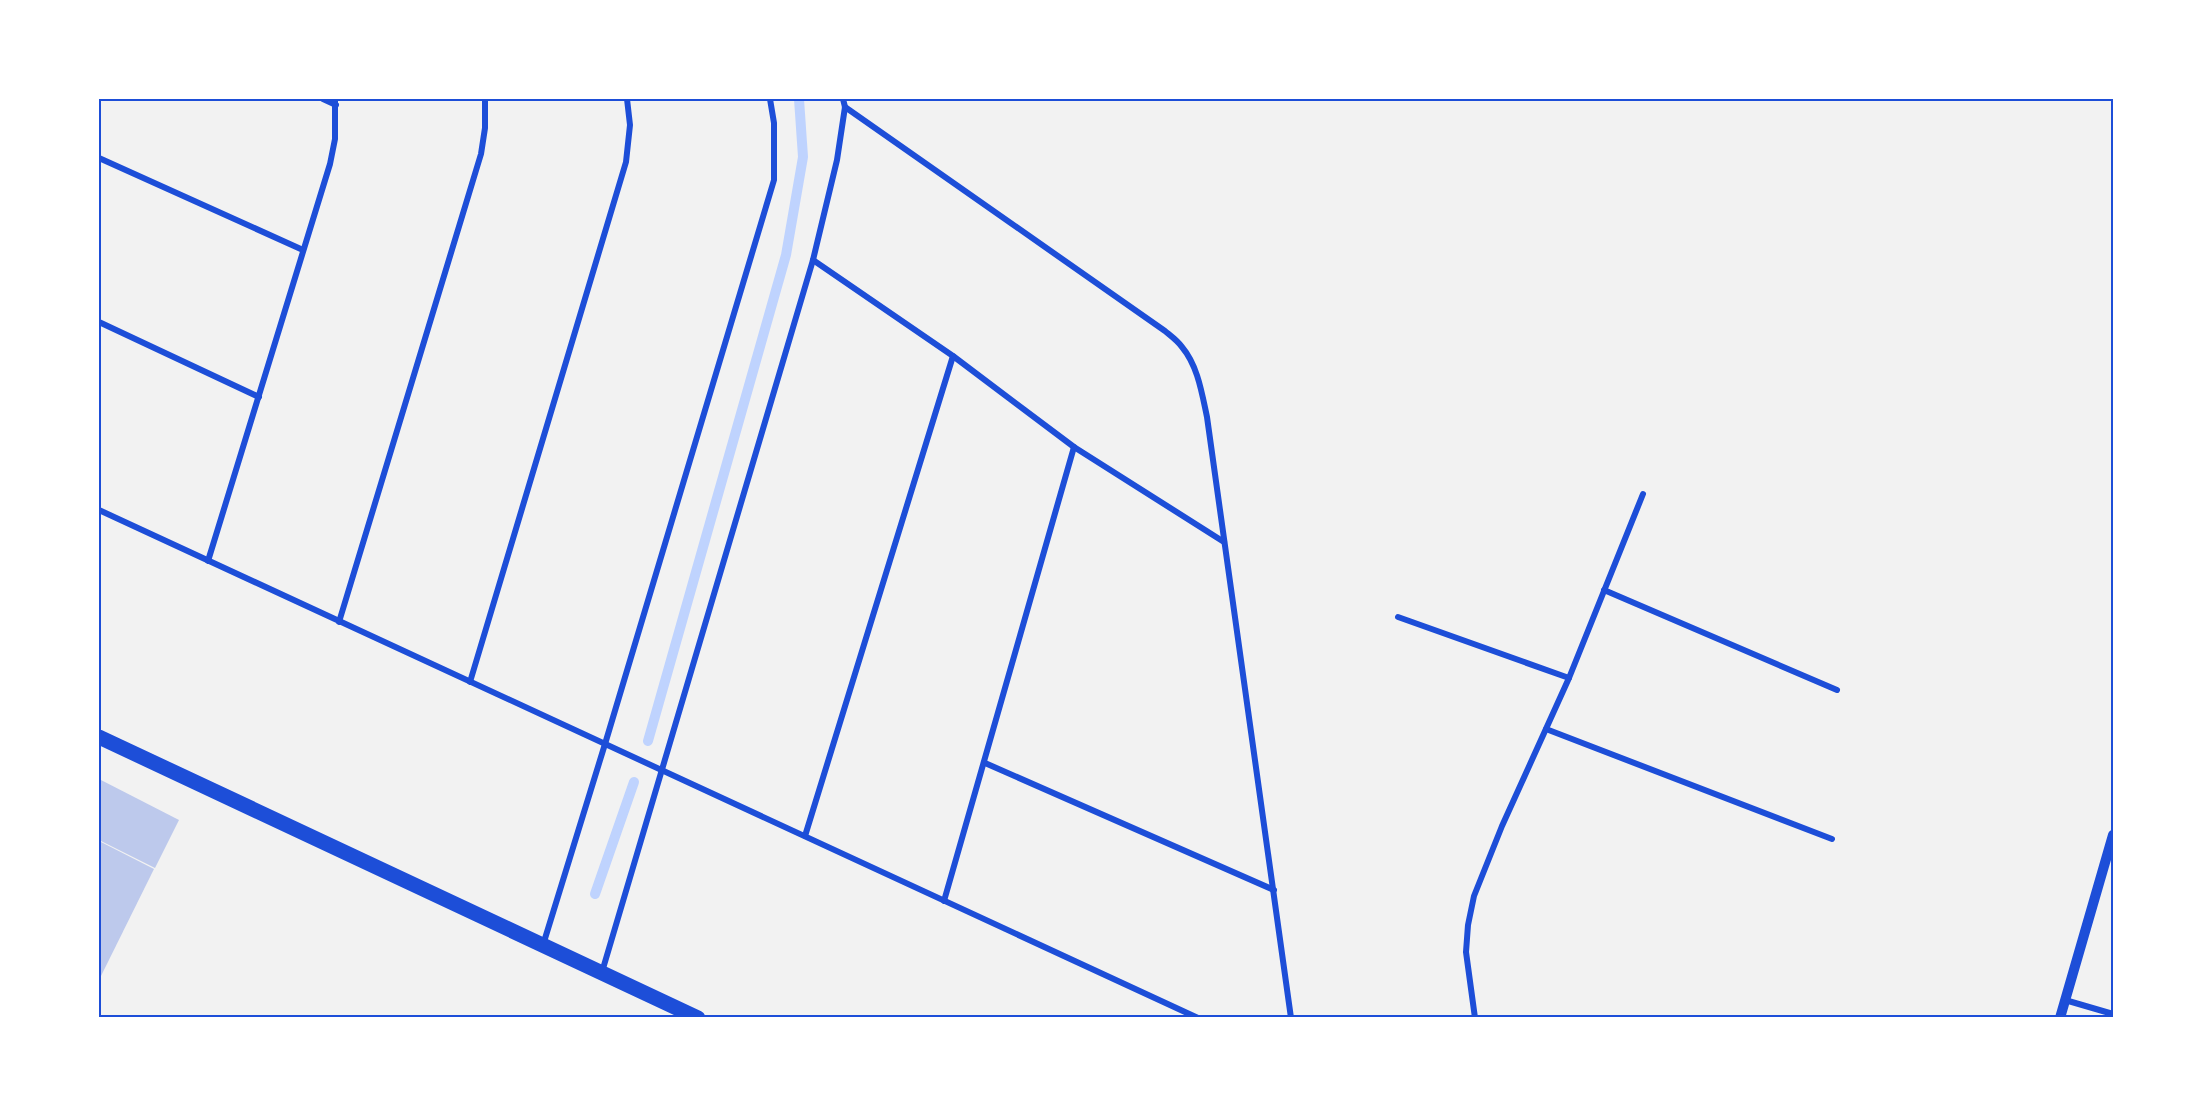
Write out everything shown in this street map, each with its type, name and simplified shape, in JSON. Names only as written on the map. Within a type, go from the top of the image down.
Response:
[{"type":"main road","points":[[99,737],[698,1018]]},
{"type":"street","points":[[208,561],[330,164],[335,139],[335,102],[323,99]]},
{"type":"street","points":[[339,621],[481,154],[485,128],[485,99]]},
{"type":"street","points":[[470,682],[626,162],[630,125],[627,99]]},
{"type":"street","points":[[543,945],[774,180],[774,123],[770,99]]},
{"type":"street","points":[[602,973],[813,260],[837,160],[846,107],[843,99]]},
{"type":"street","points":[[846,107],[1165,331],[1183,347],[1194,368],[1201,389],[1292,1018]]},
{"type":"street","points":[[99,158],[303,250]]},
{"type":"street","points":[[813,260],[953,356],[1074,447],[1224,542]]},
{"type":"street","points":[[99,322],[259,397]]},
{"type":"street","points":[[805,836],[953,356]]},
{"type":"street","points":[[944,901],[1074,447]]},
{"type":"street","points":[[1475,1018],[1466,952],[1468,925],[1474,896],[1502,825],[1569,678],[1643,494]]},
{"type":"street","points":[[99,510],[1198,1018]]},
{"type":"street","points":[[1604,590],[1837,690]]},
{"type":"street","points":[[1398,616],[1569,678]]},
{"type":"street","points":[[1546,729],[1832,839]]},
{"type":"street","points":[[985,763],[1274,890]]},
{"type":"street","points":[[2060,1018],[2113,835]]},
{"type":"street","points":[[2065,1000],[2113,1014]]},
{"type":"building","points":[[99,779],[179,820],[155,868],[99,840]]},
{"type":"building","points":[[99,841],[154,869],[99,980]]},
{"type":"waterway","points":[[648,741],[786,255],[803,157],[799,99]]},
{"type":"waterway","points":[[595,894],[634,782]]}]
